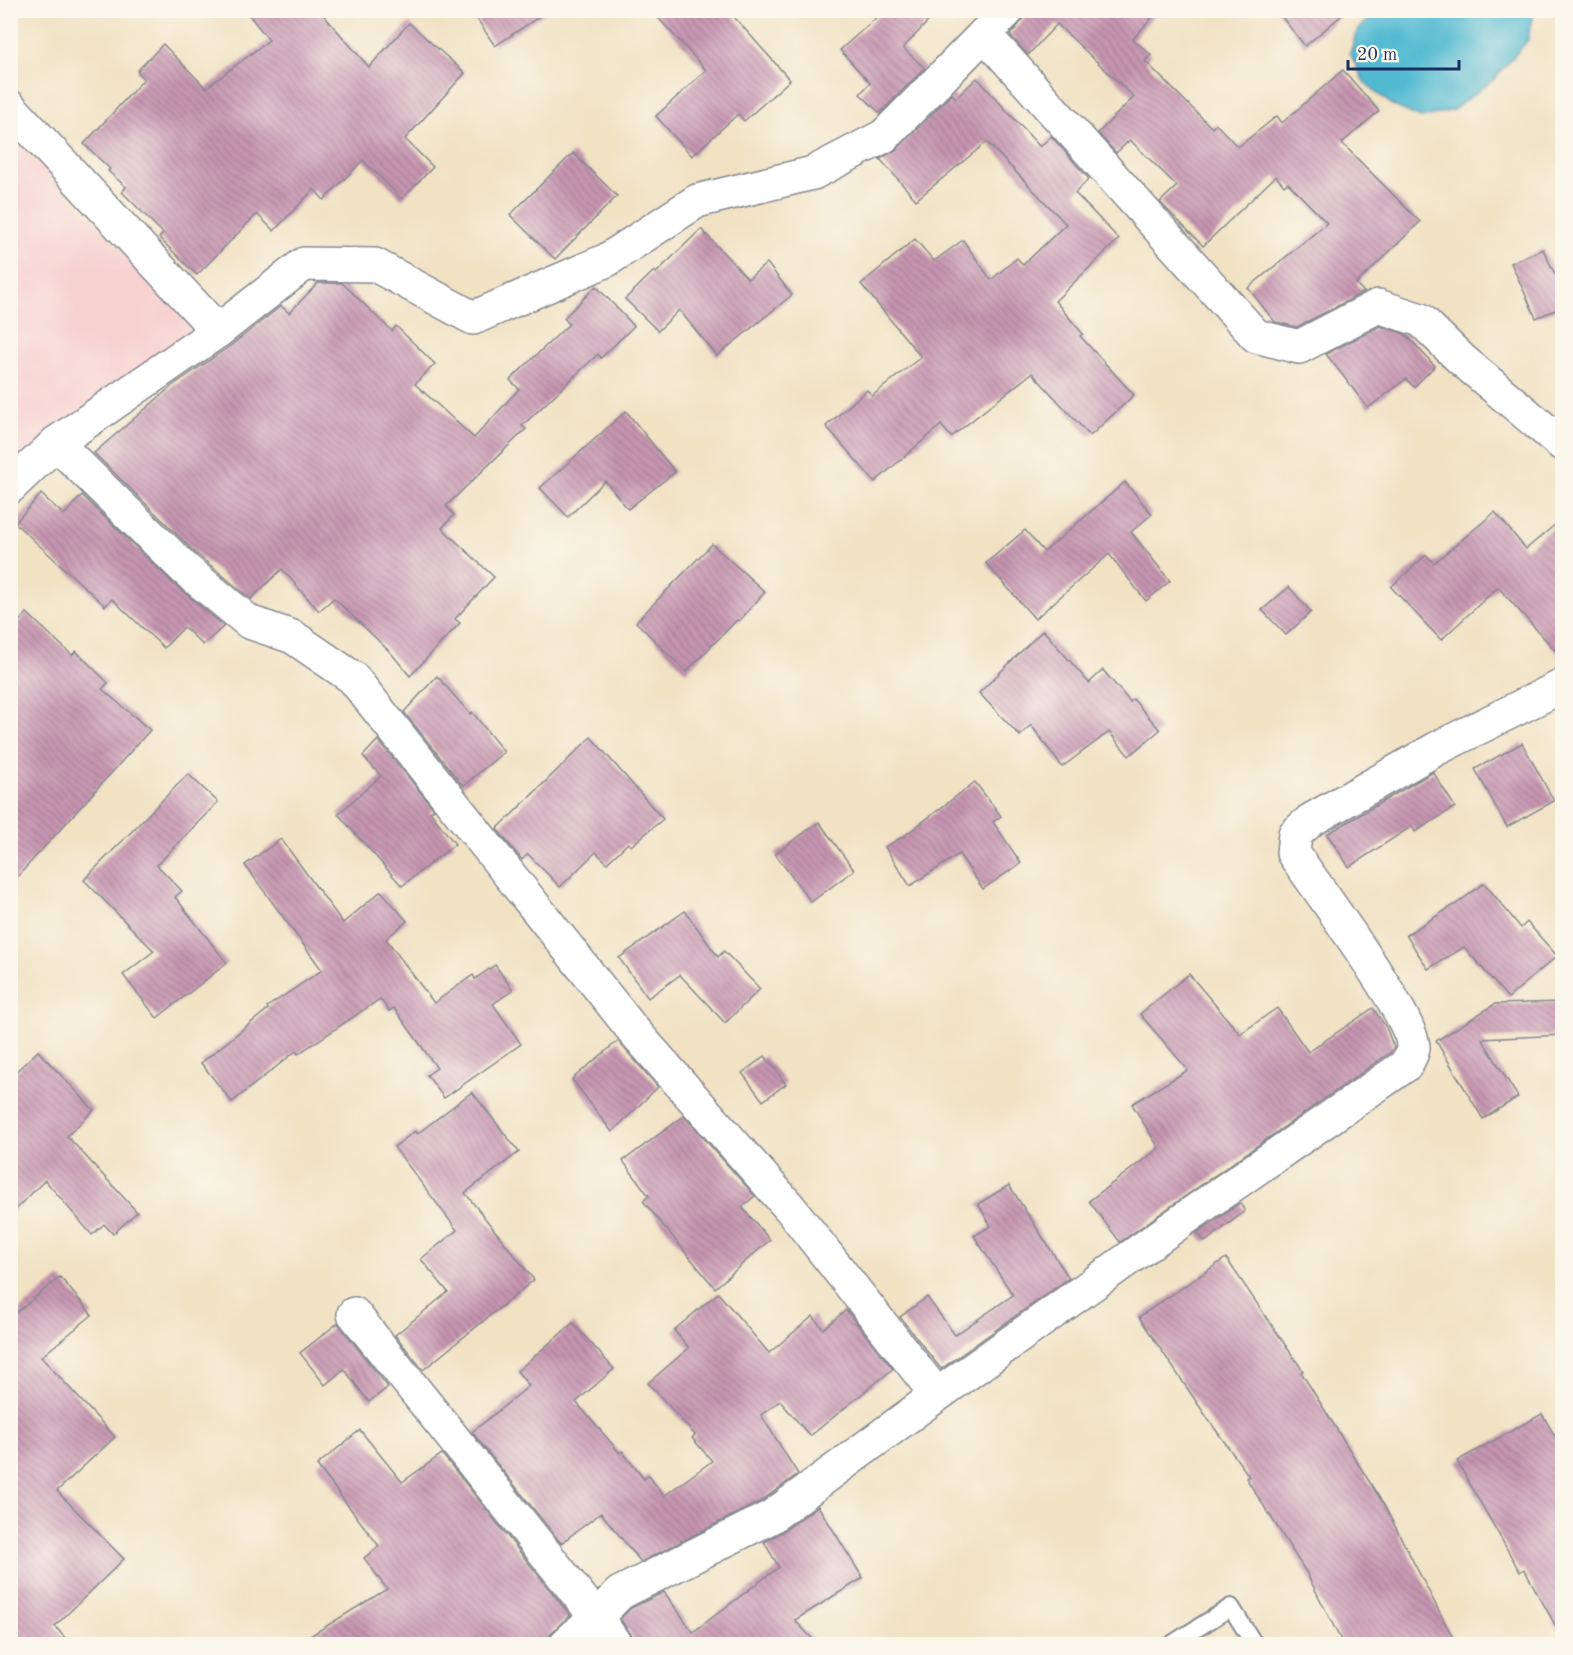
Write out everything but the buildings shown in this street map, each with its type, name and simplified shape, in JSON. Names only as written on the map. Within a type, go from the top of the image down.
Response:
[{"type":"street","points":[[10,486],[56,443],[218,331],[304,264],[375,265],[473,318],[608,260],[697,201],[813,173],[884,136],[1008,10]]},
{"type":"street","points":[[984,34],[1256,336],[1299,347],[1378,306],[1421,320],[1461,359],[1563,444]]},
{"type":"street","points":[[10,107],[218,331]]},
{"type":"street","points":[[56,443],[184,569],[249,622],[293,638],[353,678],[633,1030],[790,1208],[937,1395]]},
{"type":"street","points":[[566,1644],[620,1593],[771,1517],[937,1395],[1201,1207],[1406,1065],[1413,1048],[1409,1032],[1393,1000],[1293,853],[1295,834],[1311,820],[1436,749],[1563,686]]},
{"type":"street","points":[[354,1314],[596,1617],[615,1644]]},
{"type":"lane","points":[[1172,1644],[1231,1607],[1254,1644]]},
{"type":"shaded area","points":[[11,134],[197,329],[11,502]]},
{"type":"water","points":[[1532,10],[1528,40],[1493,80],[1453,110],[1421,118],[1392,105],[1364,82],[1350,53],[1357,31],[1375,11]]}]
